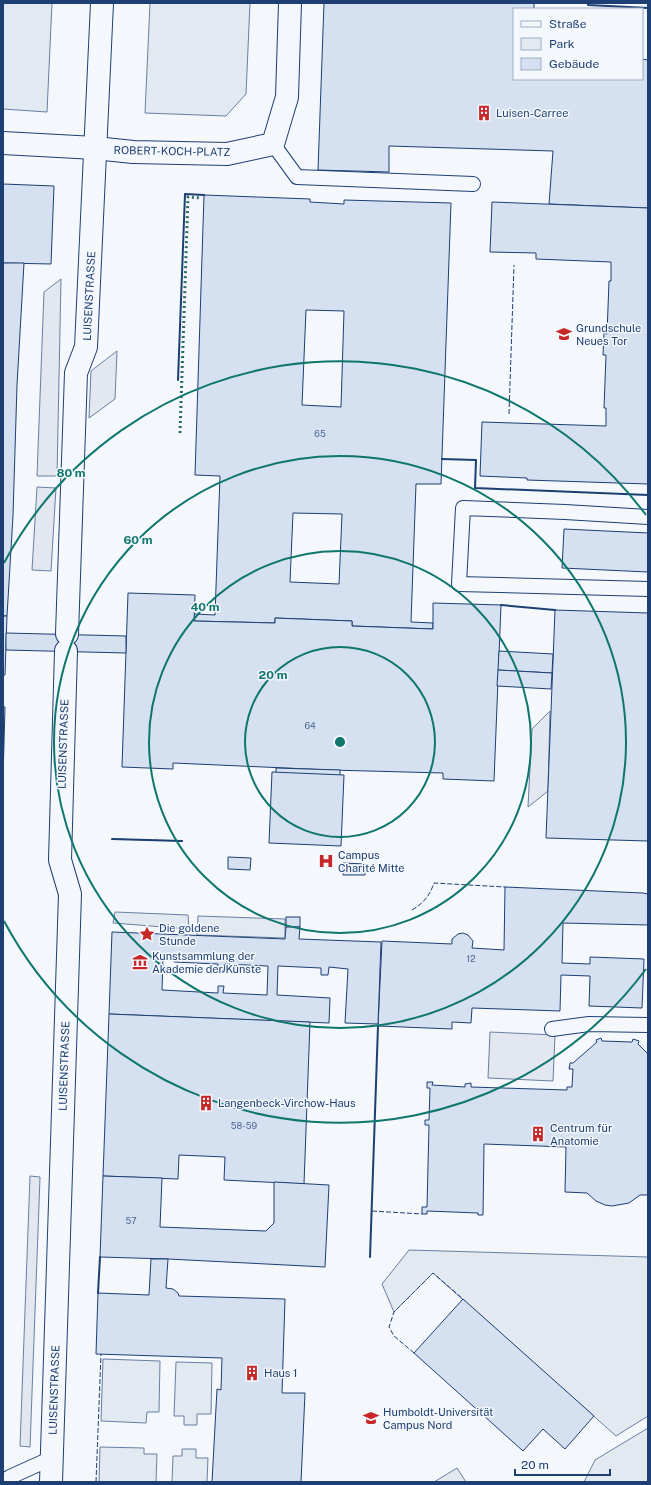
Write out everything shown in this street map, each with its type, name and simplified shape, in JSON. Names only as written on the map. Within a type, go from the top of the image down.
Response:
[{"type":"street","points":[[95,148],[102,3]]},
{"type":"street","points":[[273,144],[287,97],[290,3]]},
{"type":"street","name":"ROBERT-KOCH-PLATZ","points":[[3,143],[95,148],[133,152],[228,154],[273,144]]},
{"type":"street","name":"LUISENSTRASSE","points":[[51,1482],[70,894],[60,860],[66,643],[76,373],[86,347],[95,183],[95,148]]},
{"type":"lane","points":[[273,144],[297,177],[473,184]]},
{"type":"lane","points":[[648,517],[463,508],[459,584],[648,589]]},
{"type":"lane","points":[[552,1029],[589,1024],[648,1025]]},
{"type":"lane","points":[[3,1482],[10,1477],[52,1458]]},
{"type":"green space","points":[[3,3],[52,3],[47,112],[3,109]]},
{"type":"green space","points":[[150,3],[250,3],[246,94],[226,116],[145,113]]},
{"type":"green space","points":[[115,912],[188,915],[189,929],[113,923]]},
{"type":"green space","points":[[198,916],[285,919],[285,938],[197,935]]},
{"type":"green space","points":[[409,1250],[648,1257],[648,1416],[616,1436],[433,1273],[394,1312],[382,1284]]},
{"type":"green space","points":[[103,1359],[160,1361],[159,1412],[147,1412],[146,1423],[101,1421]]},
{"type":"green space","points":[[176,1362],[212,1363],[211,1414],[197,1414],[197,1425],[184,1425],[184,1416],[174,1416]]},
{"type":"green space","points":[[648,1428],[648,1482],[584,1482],[595,1460]]},
{"type":"green space","points":[[100,1447],[144,1448],[144,1454],[157,1454],[156,1482],[99,1482]]},
{"type":"green space","points":[[182,1449],[196,1449],[196,1458],[208,1458],[207,1482],[172,1482],[173,1456],[182,1456]]},
{"type":"shaded area","points":[[61,279],[57,476],[37,476],[44,292]]},
{"type":"shaded area","points":[[117,351],[115,399],[89,418],[91,371]]},
{"type":"shaded area","points":[[37,487],[56,488],[51,571],[32,570]]},
{"type":"shaded area","points":[[550,711],[548,791],[528,807],[532,729]]},
{"type":"shaded area","points":[[490,1032],[555,1035],[553,1081],[488,1078]]},
{"type":"shaded area","points":[[30,1176],[40,1177],[30,1447],[20,1446]]},
{"type":"shaded area","points":[[457,1468],[466,1482],[434,1482]]},
{"type":"building","name":"Luisen-Carree","points":[[324,3],[534,3],[534,8],[513,8],[513,80],[643,80],[643,59],[648,60],[648,208],[549,204],[553,151],[389,146],[389,172],[318,170]]},
{"type":"building","points":[[3,184],[54,186],[51,264],[3,263]]},
{"type":"building","points":[[204,195],[310,199],[310,202],[344,204],[344,200],[451,203],[441,484],[416,484],[411,622],[433,623],[433,629],[352,626],[352,621],[275,618],[275,623],[194,621],[194,614],[215,615],[220,476],[195,475]],"holes":[[[306,310],[344,311],[341,407],[302,405]],[[293,513],[342,514],[339,584],[290,582]]]},
{"type":"building","points":[[492,202],[648,208],[648,484],[527,480],[527,478],[480,476],[482,422],[606,426],[606,408],[604,408],[606,355],[603,355],[604,333],[607,334],[611,262],[536,259],[536,253],[490,252]]},
{"type":"building","points":[[3,263],[24,263],[7,616],[3,616]]},
{"type":"building","points":[[564,529],[648,533],[648,572],[562,568]]},
{"type":"building","points":[[128,593],[195,595],[194,621],[275,623],[275,618],[352,621],[352,626],[433,629],[433,603],[501,605],[494,781],[443,779],[443,773],[173,763],[173,769],[122,767]]},
{"type":"building","points":[[555,610],[648,613],[648,841],[546,838]]},
{"type":"building","points":[[3,616],[7,616],[5,675],[3,675]]},
{"type":"building","points":[[6,633],[126,636],[126,653],[6,650]]},
{"type":"building","points":[[499,651],[553,654],[552,673],[498,670]]},
{"type":"building","points":[[498,670],[552,673],[551,689],[497,686]]},
{"type":"building","points":[[3,707],[5,707],[3,779]]},
{"type":"building","points":[[276,768],[340,770],[340,778],[276,776]]},
{"type":"building","points":[[272,772],[344,775],[341,846],[269,843]]},
{"type":"building","points":[[228,857],[251,858],[250,870],[228,869]]},
{"type":"building","points":[[343,863],[365,864],[365,875],[343,875]]},
{"type":"building","points":[[505,887],[648,894],[648,925],[563,923],[562,963],[590,964],[590,957],[644,959],[642,1008],[589,1006],[590,976],[561,975],[560,1011],[472,1008],[471,1023],[452,1022],[452,1029],[378,1026],[382,941],[452,944],[452,939],[458,934],[463,933],[468,935],[473,941],[472,948],[504,950]]},
{"type":"building","points":[[286,917],[300,917],[300,927],[286,927]]},
{"type":"building","points":[[286,927],[300,927],[299,939],[381,942],[378,1024],[345,1023],[348,969],[329,967],[328,975],[321,975],[321,968],[278,966],[277,995],[330,998],[329,1023],[109,1014],[112,932],[285,939]],"holes":[[[175,958],[174,962],[218,964],[217,972],[224,972],[225,964],[268,966],[267,995],[223,993],[224,986],[218,986],[218,993],[162,990],[163,959]]]},
{"type":"building","name":"Langenbeck-Virchow-Haus","points":[[109,1014],[310,1022],[304,1184],[224,1180],[225,1157],[179,1155],[178,1179],[103,1176]]},
{"type":"building","name":"Centrum für Anatomie","points":[[601,1038],[602,1041],[632,1042],[633,1039],[639,1041],[638,1044],[648,1054],[648,1195],[640,1195],[629,1203],[612,1206],[605,1205],[596,1201],[587,1193],[565,1192],[566,1147],[484,1144],[483,1215],[478,1215],[478,1213],[427,1211],[427,1214],[422,1214],[422,1207],[427,1207],[429,1125],[425,1125],[425,1120],[429,1120],[430,1088],[427,1088],[427,1082],[433,1082],[432,1085],[465,1087],[465,1084],[471,1083],[471,1087],[567,1090],[567,1087],[572,1087],[573,1069],[569,1069],[570,1063],[573,1063],[597,1042],[596,1040]]},
{"type":"building","points":[[103,1176],[162,1178],[160,1227],[266,1231],[274,1223],[274,1182],[329,1185],[325,1267],[100,1257]]},
{"type":"building","name":"Haus 1","points":[[151,1259],[168,1259],[166,1288],[173,1289],[179,1296],[285,1299],[282,1393],[305,1393],[301,1482],[212,1482],[217,1389],[221,1390],[222,1358],[96,1354],[98,1293],[149,1295]]},
{"type":"building","points":[[463,1299],[594,1416],[565,1449],[543,1429],[523,1451],[414,1353]]},
{"type":"hedge","points":[[180,433],[188,197],[201,198]]},
{"type":"fence","points":[[509,414],[514,265]]},
{"type":"fence","points":[[112,839],[183,841]]},
{"type":"fence","points":[[412,910],[420,905],[426,898],[434,883],[505,887]]},
{"type":"fence","points":[[372,1211],[422,1214]]},
{"type":"fence","points":[[414,1353],[394,1336],[389,1327],[394,1312],[433,1273],[463,1299]]},
{"type":"fence","points":[[96,1482],[101,1354]]},
{"type":"wall","points":[[588,3],[588,5],[648,8]]},
{"type":"wall","points":[[178,380],[185,194],[204,195]]},
{"type":"wall","points":[[442,459],[476,460],[475,488],[648,495]]},
{"type":"wall","points":[[501,605],[555,610]]},
{"type":"wall","points":[[112,839],[182,841]]},
{"type":"wall","points":[[370,1257],[378,1026]]},
{"type":"wall","points":[[98,1293],[100,1257]]},
{"type":"place","name":"Luisen-Carree","points":[[484,113]]},
{"type":"place","name":"Grundschule Neues Tor","points":[[564,334]]},
{"type":"place","name":"Campus Charité Mitte","points":[[326,861]]},
{"type":"place","name":"Die goldene Stunde","points":[[147,934]]},
{"type":"place","name":"Kunstsammlung der Akademie der Künste","points":[[140,962]]},
{"type":"place","name":"Langenbeck-Virchow-Haus","points":[[206,1103]]},
{"type":"place","name":"Centrum für Anatomie","points":[[538,1134]]},
{"type":"place","name":"Haus 1","points":[[252,1373]]},
{"type":"place","name":"Humboldt-Universität Campus Nord","points":[[371,1418]]}]
